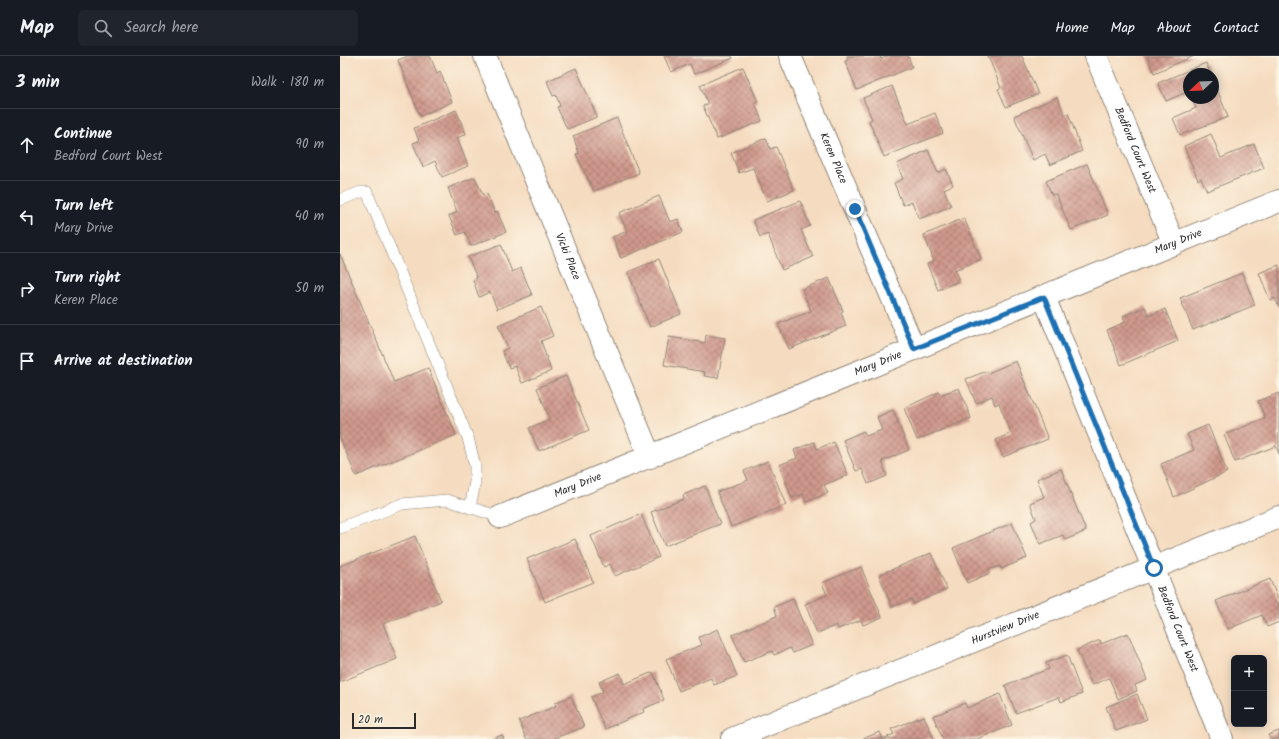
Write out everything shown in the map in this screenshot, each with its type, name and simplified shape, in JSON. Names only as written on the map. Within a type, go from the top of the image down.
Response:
[{"type":"street","name":"Vicki Place","points":[[485,56],[650,457]]},
{"type":"street","name":"Keren Place","points":[[790,56],[914,349]]},
{"type":"street","name":"Bedford Court West","points":[[1096,56],[1174,244]]},
{"type":"street","name":"Mary Drive","points":[[500,517],[1279,201]]},
{"type":"street","name":"Bedford Court West","points":[[1044,297],[1222,739]]},
{"type":"street","name":"Hurstview Drive","points":[[732,739],[1279,517]]},
{"type":"lane","points":[[340,200],[361,192],[367,192],[468,438],[475,466],[475,482],[470,508]]},
{"type":"lane","points":[[340,527],[402,504],[447,500],[500,517]]},
{"type":"building","points":[[408,56],[430,56],[437,73],[440,71],[452,102],[420,116],[398,60]]},
{"type":"building","points":[[664,56],[732,56],[733,58],[694,74],[690,64],[671,72]]},
{"type":"building","points":[[847,56],[880,56],[881,59],[888,56],[908,56],[912,67],[857,90],[845,61],[848,60]]},
{"type":"building","points":[[988,56],[1022,56],[1038,94],[1006,107],[998,89],[1001,88]]},
{"type":"building","points":[[1147,56],[1194,56],[1154,73]]},
{"type":"building","points":[[1206,63],[1208,68],[1194,68]]},
{"type":"building","points":[[743,67],[758,102],[755,103],[762,121],[717,139],[703,106],[708,104],[700,85]]},
{"type":"building","points":[[576,68],[597,117],[567,129],[557,107],[560,106],[556,95],[553,96],[547,81]]},
{"type":"building","points":[[1183,73],[1183,94],[1166,101],[1158,83]]},
{"type":"building","points":[[892,86],[908,124],[935,113],[943,133],[884,157],[869,121],[872,119],[863,98]]},
{"type":"building","points":[[1219,94],[1228,117],[1180,135],[1173,118],[1196,108],[1194,104],[1219,104]]},
{"type":"building","points":[[1057,97],[1065,115],[1068,113],[1082,151],[1050,165],[1045,154],[1033,160],[1014,116]]},
{"type":"building","points":[[456,110],[466,134],[457,138],[468,166],[442,177],[435,161],[423,167],[413,143],[419,141],[414,128]]},
{"type":"building","points":[[617,118],[639,173],[594,191],[576,154],[579,153],[573,136]]},
{"type":"building","points":[[1211,134],[1221,158],[1254,144],[1264,168],[1207,191],[1201,178],[1198,180],[1184,146]]},
{"type":"building","points":[[766,138],[770,149],[776,147],[794,190],[767,201],[753,168],[739,173],[731,153]]},
{"type":"building","points":[[928,150],[938,173],[946,169],[953,185],[944,189],[951,206],[919,219],[912,202],[903,205],[894,183],[903,179],[897,164]]},
{"type":"building","points":[[1087,164],[1108,215],[1071,230],[1056,194],[1052,195],[1046,181]]},
{"type":"building","points":[[475,177],[483,195],[487,194],[495,213],[497,211],[506,232],[471,246],[465,232],[457,235],[449,216],[457,212],[448,188]]},
{"type":"building","points":[[659,196],[670,222],[678,219],[683,232],[621,258],[613,237],[627,231],[619,213]]},
{"type":"building","points":[[800,201],[810,226],[801,230],[813,257],[782,270],[768,234],[760,237],[753,220]]},
{"type":"building","points":[[964,218],[981,259],[955,270],[959,281],[938,290],[927,264],[934,261],[924,235]]},
{"type":"building","points":[[501,244],[512,272],[521,268],[532,295],[497,309],[490,292],[479,297],[473,280],[477,278],[468,257]]},
{"type":"building","points":[[340,254],[394,382],[428,368],[456,435],[356,476],[340,438]]},
{"type":"building","points":[[659,259],[681,314],[650,327],[628,272]]},
{"type":"building","points":[[1279,265],[1279,308],[1275,298],[1270,300],[1259,273]]},
{"type":"building","points":[[1242,273],[1255,305],[1193,330],[1180,298]]},
{"type":"building","points":[[829,278],[843,311],[841,312],[846,326],[789,349],[778,324],[811,311],[802,289]]},
{"type":"building","points":[[541,307],[553,336],[541,341],[551,371],[522,383],[515,366],[509,368],[502,351],[508,348],[498,325]]},
{"type":"building","points":[[1145,307],[1149,316],[1165,309],[1178,341],[1121,365],[1107,330],[1125,322],[1123,316]]},
{"type":"building","points":[[706,335],[725,338],[718,378],[704,376],[705,372],[664,365],[669,337],[705,343]]},
{"type":"building","points":[[1016,361],[1048,439],[1003,457],[996,440],[1011,433],[999,403],[995,405],[992,396],[976,403],[966,379],[987,371],[988,373]]},
{"type":"building","points":[[566,376],[589,430],[539,451],[529,428],[550,419],[537,388]]},
{"type":"building","points":[[959,388],[971,418],[917,440],[904,408],[939,392],[940,395]]},
{"type":"building","points":[[1279,393],[1279,454],[1276,446],[1235,462],[1224,435],[1265,418],[1258,401]]},
{"type":"building","points":[[893,410],[909,450],[882,461],[887,476],[868,484],[862,469],[856,471],[843,440],[864,431],[866,436],[882,430],[877,417]]},
{"type":"building","points":[[1208,425],[1227,472],[1174,497],[1161,464],[1194,450],[1187,434]]},
{"type":"building","points":[[814,442],[817,449],[834,442],[848,475],[824,485],[828,493],[806,502],[803,494],[792,498],[779,465],[797,458],[794,450]]},
{"type":"building","points":[[768,461],[786,505],[731,527],[717,492],[748,480],[744,471]]},
{"type":"building","points":[[1061,469],[1086,531],[1065,540],[1063,535],[1040,544],[1031,522],[1036,519],[1030,503],[1044,497],[1037,479]]},
{"type":"building","points":[[705,486],[720,524],[665,546],[651,512],[684,499],[683,495]]},
{"type":"building","points":[[641,514],[659,557],[615,576],[610,564],[604,567],[591,536]]},
{"type":"building","points":[[1012,523],[1027,558],[1001,569],[1000,566],[988,570],[990,573],[967,583],[953,548]]},
{"type":"building","points":[[415,536],[441,601],[383,624],[397,659],[340,682],[340,566]]},
{"type":"building","points":[[575,539],[593,582],[545,602],[527,559]]},
{"type":"building","points":[[931,553],[947,589],[913,604],[912,599],[892,607],[879,575]]},
{"type":"building","points":[[861,567],[882,617],[863,625],[861,620],[838,629],[837,625],[817,633],[805,604],[827,595],[822,583]]},
{"type":"building","points":[[1270,579],[1279,602],[1279,622],[1267,627],[1262,615],[1228,629],[1216,601]]},
{"type":"building","points":[[793,599],[812,645],[793,653],[790,648],[774,655],[772,651],[744,662],[732,635],[777,616],[774,607]]},
{"type":"building","points":[[718,629],[737,676],[714,685],[711,678],[679,691],[666,659],[702,645],[699,637]]},
{"type":"building","points":[[1128,633],[1147,680],[1135,685],[1137,691],[1118,699],[1109,678],[1092,685],[1077,650],[1100,640],[1101,644]]},
{"type":"building","points":[[1067,655],[1082,694],[1061,702],[1059,697],[1016,713],[1005,685],[1049,669],[1046,663]]},
{"type":"building","points":[[653,672],[664,700],[643,709],[644,712],[605,729],[591,697],[603,692],[599,682],[620,673],[624,684]]},
{"type":"building","points":[[1000,694],[1012,725],[977,739],[943,739],[933,716],[965,703],[967,708]]},
{"type":"building","points":[[1137,694],[1147,719],[1116,731],[1106,707]]},
{"type":"building","points":[[571,696],[584,727],[552,739],[526,739],[519,721],[556,706],[555,703]]},
{"type":"building","points":[[924,716],[934,739],[883,739],[894,734],[891,729]]},
{"type":"building","points":[[1279,731],[1279,739],[1270,739],[1268,735]]},
{"type":"building","points":[[880,732],[883,739],[862,739]]},
{"type":"building","points":[[502,735],[504,739],[492,739]]},
{"type":"route","points":[[855,209],[914,349],[1044,297],[1154,568]]}]
